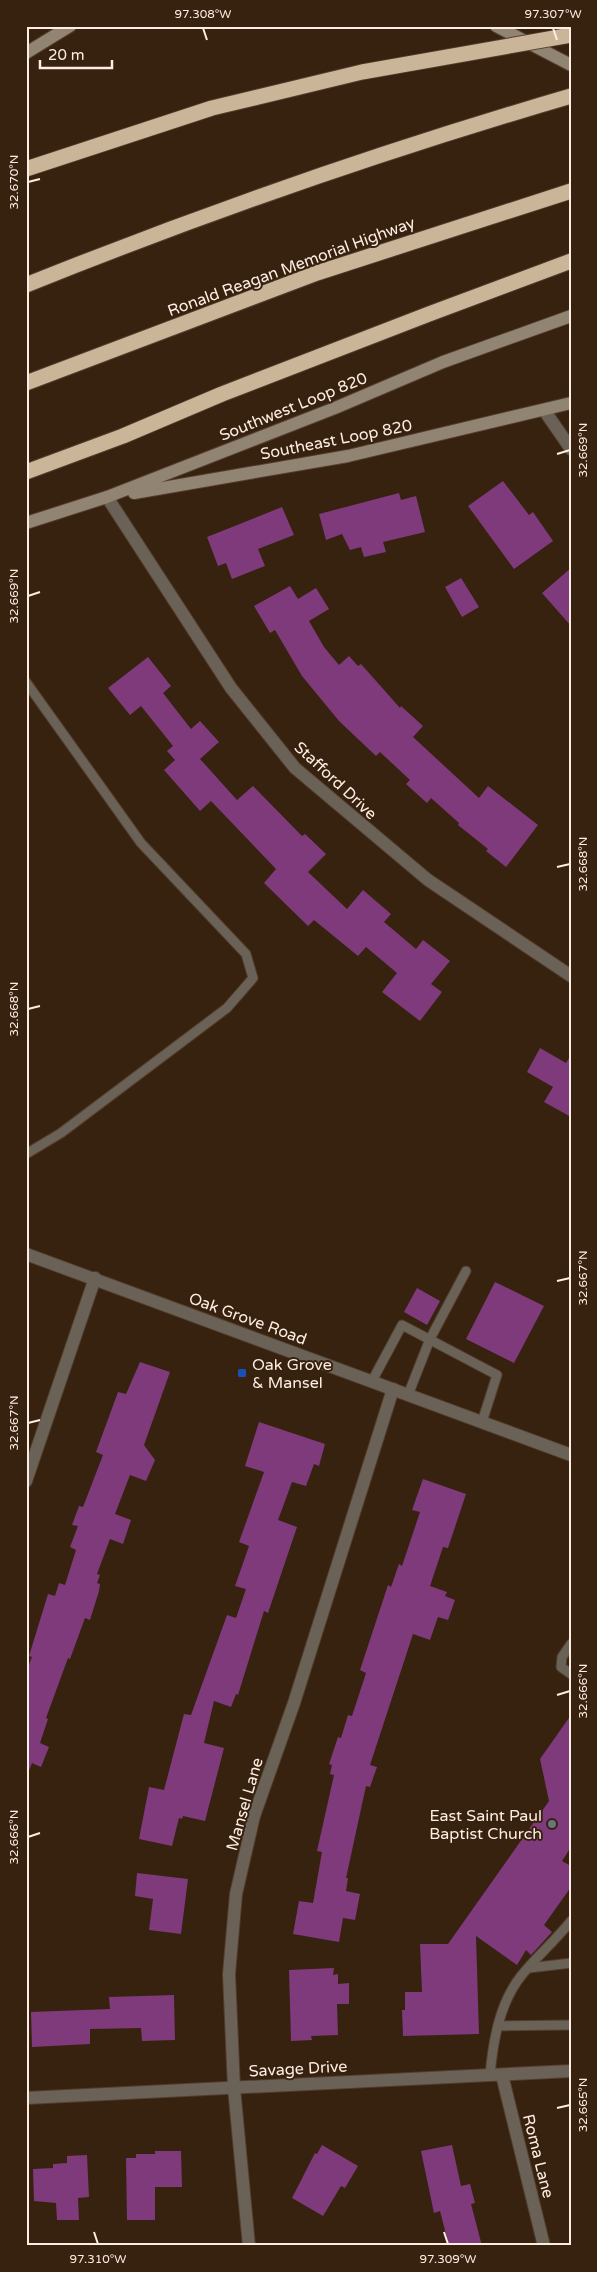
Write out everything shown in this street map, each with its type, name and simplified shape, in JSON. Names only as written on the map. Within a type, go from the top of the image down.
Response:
[{"type":"highway","points":[[26,169],[52,158],[212,108],[362,72],[571,35]]},
{"type":"highway","points":[[26,285],[245,201],[354,164],[571,96]]},
{"type":"highway","name":"Ronald Reagan Memorial Highway","points":[[26,384],[203,315],[402,244],[571,191]]},
{"type":"highway","points":[[26,472],[123,436],[222,394],[571,261]]},
{"type":"main road","points":[[26,53],[70,26]]},
{"type":"main road","points":[[496,26],[571,64]]},
{"type":"main road","name":"Southwest Loop 820","points":[[26,523],[107,497],[335,408],[443,362],[571,316]]},
{"type":"main road","name":"Southeast Loop 820","points":[[107,497],[348,456],[571,403]]},
{"type":"street","points":[[544,410],[571,449]]},
{"type":"street","name":"Stafford Drive","points":[[107,497],[231,688],[295,768],[428,880],[571,976]]},
{"type":"street","name":"Oak Grove Road","points":[[26,1254],[571,1455]]},
{"type":"street","points":[[26,1481],[95,1278]]},
{"type":"street","name":"Mansel Lane","points":[[249,2246],[234,2088],[229,1974],[236,1894],[254,1816],[297,1694],[392,1389]]},
{"type":"street","name":"Savage Drive","points":[[26,2098],[571,2071]]},
{"type":"street","name":"Roma Lane","points":[[496,2075],[544,2246]]},
{"type":"lane","points":[[26,682],[142,843],[246,954],[253,978],[227,1008],[61,1133],[27,1151]]},
{"type":"lane","points":[[408,1395],[430,1339],[466,1272]]},
{"type":"lane","points":[[372,1382],[402,1325],[496,1375],[482,1422]]},
{"type":"lane","points":[[571,1644],[562,1657],[561,1667],[571,1674]]},
{"type":"lane","points":[[496,2075],[494,2038],[507,2001],[520,1977],[571,1922]]},
{"type":"lane","points":[[529,1968],[571,1963]]},
{"type":"lane","points":[[498,2026],[571,2025]]},
{"type":"building","points":[[503,481],[529,515],[533,512],[553,541],[514,569],[468,506]]},
{"type":"building","points":[[399,493],[401,500],[416,496],[425,532],[383,542],[386,552],[364,557],[361,547],[350,550],[342,534],[326,540],[319,514]]},
{"type":"building","points":[[282,507],[294,535],[258,549],[265,566],[232,579],[226,563],[218,566],[207,537]]},
{"type":"building","points":[[571,568],[571,626],[542,593]]},
{"type":"building","points":[[461,578],[479,607],[462,617],[445,587]]},
{"type":"building","points":[[290,586],[298,599],[316,588],[329,609],[309,621],[324,647],[339,665],[349,656],[358,666],[361,664],[400,708],[401,706],[423,726],[413,737],[479,798],[488,786],[538,825],[506,867],[486,851],[488,849],[458,825],[459,823],[431,798],[427,803],[406,784],[410,780],[380,752],[376,756],[339,721],[302,676],[275,630],[270,633],[254,606]]},
{"type":"building","points":[[148,657],[171,686],[163,693],[191,729],[200,721],[219,742],[200,759],[237,800],[253,786],[302,836],[305,834],[326,854],[308,872],[347,909],[363,890],[391,914],[384,922],[416,949],[423,940],[450,961],[431,984],[442,992],[420,1021],[382,992],[397,973],[366,947],[358,956],[314,920],[308,926],[264,883],[276,869],[211,801],[200,811],[164,770],[175,760],[167,751],[173,746],[141,706],[130,715],[108,688]]},
{"type":"building","points":[[540,1048],[566,1063],[571,1055],[571,1117],[544,1102],[553,1087],[527,1072]]},
{"type":"building","points":[[495,1282],[544,1306],[514,1363],[466,1339]]},
{"type":"building","points":[[417,1288],[440,1301],[427,1325],[404,1312]]},
{"type":"building","points":[[140,1362],[170,1372],[144,1445],[155,1460],[146,1481],[130,1475],[115,1514],[131,1520],[123,1544],[110,1539],[97,1574],[100,1575],[97,1583],[100,1584],[99,1591],[90,1620],[85,1618],[46,1718],[48,1719],[40,1743],[49,1747],[41,1767],[32,1763],[28,1773],[26,1773],[26,1672],[32,1657],[29,1656],[48,1594],[55,1596],[59,1583],[65,1585],[76,1550],[70,1547],[78,1526],[72,1525],[79,1506],[83,1507],[103,1455],[96,1452],[118,1392],[126,1394]]},
{"type":"building","points":[[259,1422],[325,1444],[319,1466],[314,1464],[306,1486],[292,1482],[278,1520],[297,1527],[268,1613],[264,1611],[238,1695],[236,1694],[231,1707],[214,1701],[204,1743],[224,1748],[205,1821],[183,1816],[182,1819],[179,1818],[172,1846],[139,1839],[149,1787],[164,1790],[184,1714],[191,1715],[227,1615],[236,1618],[246,1589],[235,1586],[249,1546],[239,1542],[264,1472],[245,1466]]},
{"type":"building","points":[[423,1479],[466,1494],[448,1548],[443,1547],[430,1586],[447,1592],[445,1596],[455,1600],[448,1620],[438,1617],[430,1640],[413,1634],[370,1765],[377,1767],[370,1787],[366,1786],[346,1878],[348,1878],[346,1891],[360,1894],[355,1920],[343,1918],[339,1942],[293,1934],[299,1901],[313,1903],[322,1852],[317,1851],[334,1775],[330,1774],[332,1765],[329,1764],[338,1737],[341,1738],[348,1715],[352,1716],[366,1673],[360,1670],[388,1585],[391,1587],[399,1564],[402,1566],[420,1512],[412,1510]]},
{"type":"building","name":"East Saint Paul Baptist Church","points":[[571,1715],[571,1847],[562,1861],[571,1866],[571,1887],[544,1925],[552,1932],[531,1955],[526,1950],[517,1965],[476,1936],[479,2034],[403,2036],[402,2010],[405,2010],[405,1992],[422,1992],[420,1944],[448,1944],[549,1801],[540,1759]]},
{"type":"building","points":[[137,1873],[188,1879],[181,1934],[149,1930],[153,1899],[135,1896]]},
{"type":"building","points":[[334,1968],[333,1975],[338,1974],[338,1984],[349,1983],[349,2004],[337,2004],[338,2035],[311,2036],[312,2040],[291,2041],[289,1970]]},
{"type":"building","points":[[174,1995],[175,2040],[142,2041],[141,2028],[90,2029],[90,2044],[32,2047],[31,2012],[110,2009],[109,1997]]},
{"type":"building","points":[[322,2145],[358,2166],[345,2188],[341,2186],[323,2216],[292,2198],[315,2153],[317,2154]]},
{"type":"building","points":[[452,2145],[461,2186],[470,2184],[475,2203],[471,2204],[482,2246],[449,2246],[440,2211],[434,2213],[421,2151]]},
{"type":"building","points":[[155,2151],[181,2151],[182,2187],[155,2187],[155,2220],[127,2220],[126,2158],[136,2158],[136,2154],[155,2154]]},
{"type":"building","points":[[87,2155],[89,2197],[78,2198],[79,2220],[57,2220],[56,2203],[34,2201],[33,2169],[53,2168],[53,2164],[67,2163],[67,2156]]},
{"type":"place","name":"Oak Grove & Mansel","points":[[242,1373]]},
{"type":"place","name":"East Saint Paul Baptist Church","points":[[552,1824]]}]
